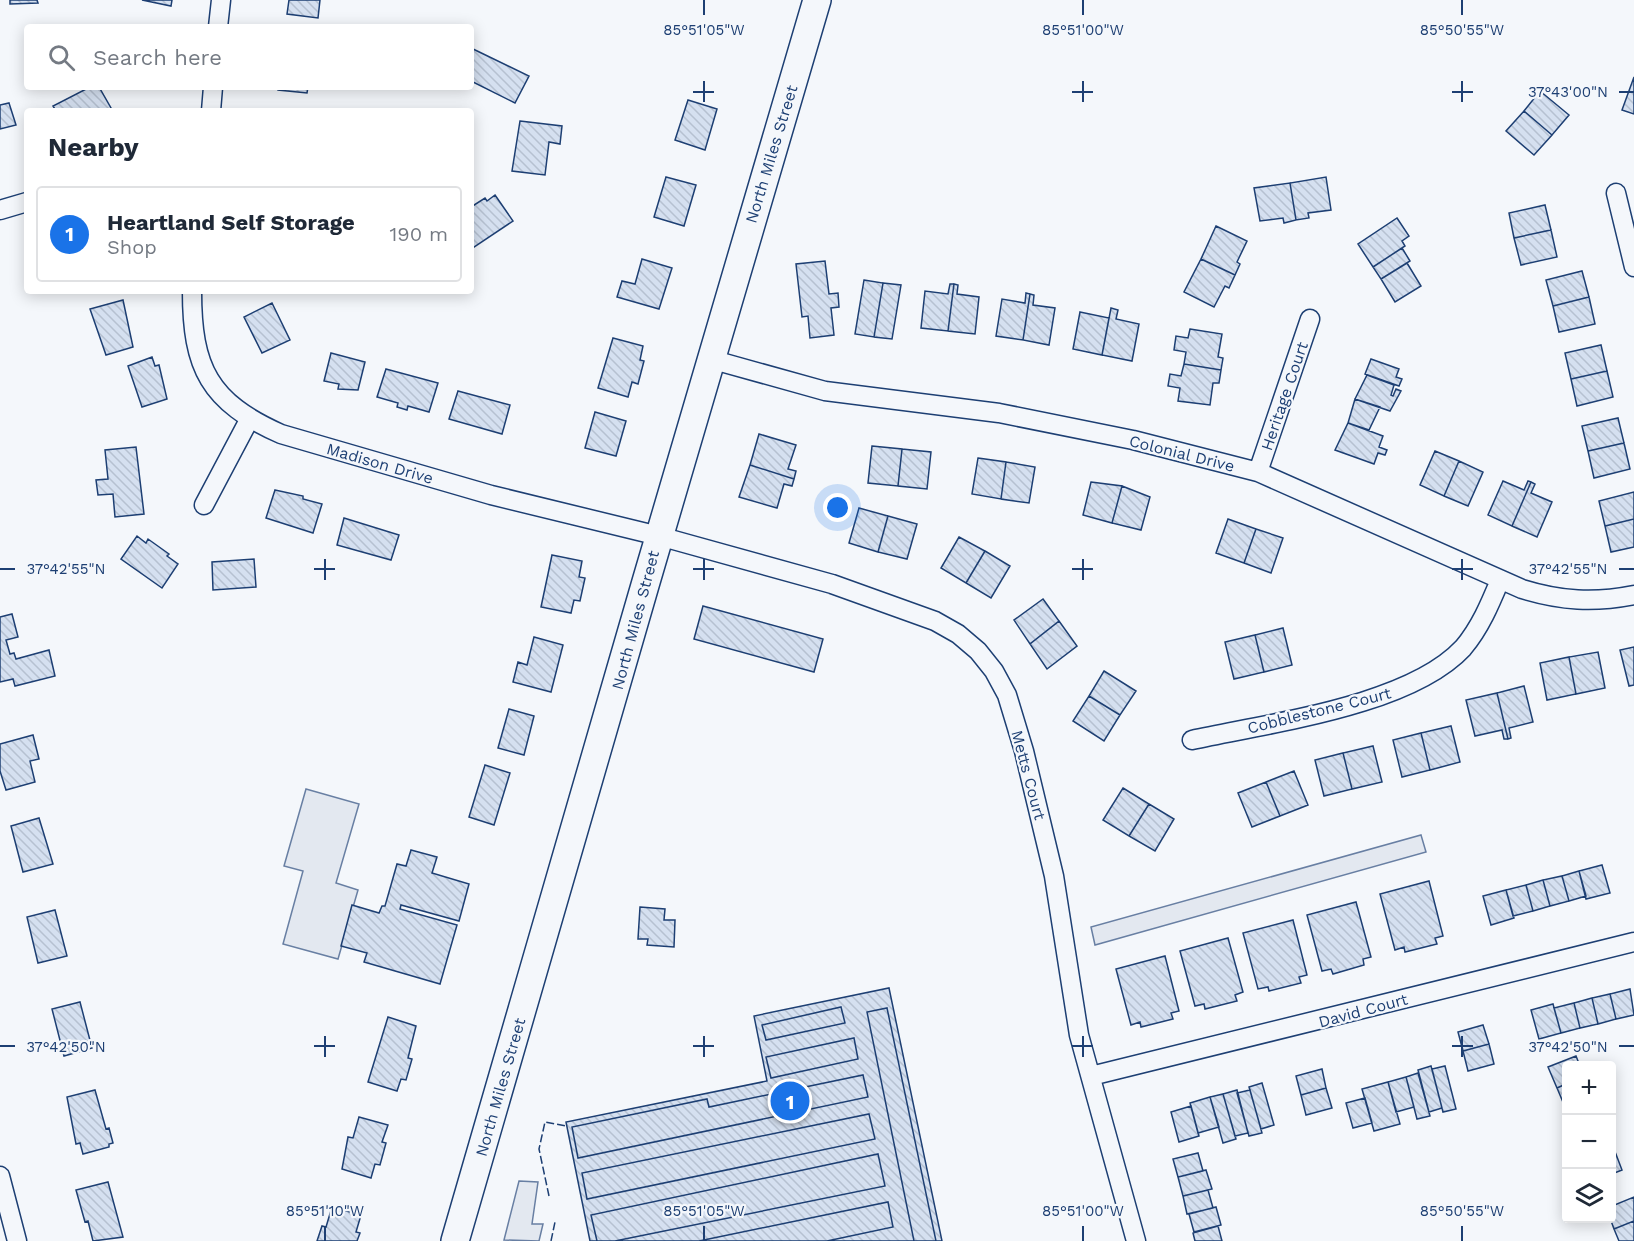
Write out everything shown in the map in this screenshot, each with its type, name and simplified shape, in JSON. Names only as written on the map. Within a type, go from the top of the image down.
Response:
[{"type":"main road","name":"North Miles Street","points":[[455,1241],[632,637],[710,359],[817,0]]},
{"type":"street","points":[[218,24],[221,0]]},
{"type":"street","points":[[211,108],[213,90]]},
{"type":"street","points":[[1616,193],[1634,267]]},
{"type":"street","points":[[0,210],[24,203]]},
{"type":"street","name":"Madison Drive","points":[[192,294],[192,323],[197,355],[210,382],[228,404],[249,420],[280,434],[491,495],[659,536]]},
{"type":"street","name":"Heritage Court","points":[[1258,472],[1310,319]]},
{"type":"street","name":"Colonial Drive","points":[[710,359],[825,391],[999,413],[1133,440],[1258,472],[1500,580],[1550,597],[1577,601],[1608,601],[1634,596]]},
{"type":"street","points":[[204,505],[249,420]]},
{"type":"street","name":"Metts Court","points":[[659,536],[832,584],[911,610],[958,634],[978,651],[994,671],[1007,695],[1021,741],[1052,864],[1079,1035],[1136,1241]]},
{"type":"street","name":"Cobblestone Court","points":[[1192,740],[1358,702],[1394,692],[1424,678],[1444,664],[1474,633],[1500,580]]},
{"type":"street","name":"David Court","points":[[1091,1076],[1634,942]]},
{"type":"street","points":[[0,1176],[17,1241]]},
{"type":"shaded area","points":[[306,789],[359,804],[336,883],[358,890],[338,959],[283,944],[303,871],[284,866]]},
{"type":"shaded area","points":[[1421,835],[1426,852],[1095,945],[1091,927]]},
{"type":"shaded area","points":[[519,1181],[538,1182],[532,1224],[543,1224],[539,1241],[504,1240]]},
{"type":"building","points":[[10,0],[37,0],[38,3],[10,4]]},
{"type":"building","points":[[142,0],[172,0],[171,6]]},
{"type":"building","points":[[289,0],[320,0],[318,18],[287,14]]},
{"type":"building","points":[[474,49],[529,76],[515,103],[474,82]]},
{"type":"building","points":[[1634,77],[1634,114],[1622,110]]},
{"type":"building","points":[[84,90],[101,90],[111,108],[54,108],[53,106]]},
{"type":"building","points":[[278,90],[308,90],[307,93]]},
{"type":"building","points":[[1540,91],[1569,115],[1552,135],[1524,111]]},
{"type":"building","points":[[688,100],[717,109],[705,150],[675,140]]},
{"type":"building","points":[[9,103],[16,125],[0,129],[0,105]]},
{"type":"building","points":[[1524,111],[1552,135],[1534,155],[1506,131]]},
{"type":"building","points":[[520,121],[562,126],[560,144],[549,142],[545,175],[512,171]]},
{"type":"building","points":[[666,177],[696,185],[684,226],[654,217]]},
{"type":"building","points":[[1326,177],[1331,210],[1308,213],[1309,218],[1296,220],[1290,183]]},
{"type":"building","points":[[1290,183],[1296,220],[1284,223],[1283,218],[1260,221],[1254,188]]},
{"type":"building","points":[[495,195],[513,221],[474,247],[474,205],[485,198],[487,201]]},
{"type":"building","points":[[1545,205],[1551,230],[1514,238],[1509,213]]},
{"type":"building","points":[[1397,218],[1409,236],[1402,241],[1405,246],[1373,267],[1358,244]]},
{"type":"building","points":[[1216,226],[1247,241],[1237,262],[1240,264],[1235,275],[1201,259]]},
{"type":"building","points":[[1551,230],[1557,257],[1521,265],[1514,238]]},
{"type":"building","points":[[1402,248],[1410,261],[1381,279],[1373,267]]},
{"type":"building","points":[[642,259],[672,268],[659,309],[617,297],[622,281],[635,284]]},
{"type":"building","points":[[1201,259],[1235,275],[1229,288],[1225,286],[1214,307],[1184,292]]},
{"type":"building","points":[[825,261],[829,294],[838,293],[839,307],[831,308],[834,335],[810,338],[808,316],[802,317],[796,264]]},
{"type":"building","points":[[1407,263],[1421,286],[1395,302],[1381,279]]},
{"type":"building","points":[[1582,271],[1589,297],[1553,306],[1546,280]]},
{"type":"building","points":[[864,280],[883,283],[874,337],[855,334]]},
{"type":"building","points":[[883,283],[901,285],[892,339],[874,337]]},
{"type":"building","points":[[950,284],[954,284],[948,331],[921,328],[925,291],[948,294]]},
{"type":"building","points":[[954,284],[958,285],[957,294],[979,297],[975,334],[948,331]]},
{"type":"building","points":[[1026,293],[1030,294],[1023,340],[996,336],[1002,299],[1025,303]]},
{"type":"building","points":[[1030,294],[1034,295],[1033,305],[1055,308],[1049,345],[1023,340]]},
{"type":"building","points":[[1589,297],[1595,324],[1559,332],[1553,306]]},
{"type":"building","points":[[123,300],[133,347],[106,355],[90,309]]},
{"type":"building","points":[[272,303],[290,340],[262,353],[244,317]]},
{"type":"building","points":[[1111,308],[1118,310],[1116,319],[1139,324],[1132,361],[1102,355]]},
{"type":"building","points":[[1080,312],[1109,318],[1102,355],[1073,349]]},
{"type":"building","points":[[1190,329],[1222,334],[1218,357],[1223,358],[1221,370],[1184,364],[1186,352],[1174,350],[1176,336],[1188,338]]},
{"type":"building","points":[[613,338],[643,346],[640,360],[644,361],[638,384],[632,382],[628,397],[598,388]]},
{"type":"building","points":[[1601,345],[1607,371],[1571,379],[1565,353]]},
{"type":"building","points":[[331,353],[365,362],[358,390],[338,389],[339,384],[324,381]]},
{"type":"building","points":[[152,357],[155,366],[159,365],[167,399],[142,407],[128,366]]},
{"type":"building","points":[[1371,359],[1399,369],[1396,377],[1402,379],[1399,386],[1365,374]]},
{"type":"building","points":[[1184,364],[1221,370],[1219,383],[1213,383],[1210,405],[1178,401],[1180,388],[1168,386],[1170,374],[1181,376]]},
{"type":"building","points":[[386,369],[438,383],[429,412],[408,406],[407,410],[397,407],[398,403],[377,397]]},
{"type":"building","points":[[1607,371],[1613,397],[1577,406],[1571,379]]},
{"type":"building","points":[[1367,375],[1394,385],[1391,395],[1393,396],[1396,389],[1401,391],[1390,411],[1355,399]]},
{"type":"building","points":[[458,391],[510,405],[502,434],[449,419]]},
{"type":"building","points":[[1355,399],[1380,407],[1369,430],[1348,423]]},
{"type":"building","points":[[595,412],[626,421],[616,456],[585,448]]},
{"type":"building","points":[[1618,418],[1624,443],[1588,451],[1582,426]]},
{"type":"building","points":[[1348,423],[1383,436],[1379,447],[1387,450],[1385,455],[1378,453],[1374,464],[1335,450]]},
{"type":"building","points":[[759,434],[796,445],[788,469],[796,471],[794,479],[750,465]]},
{"type":"building","points":[[1624,443],[1630,469],[1594,478],[1588,451]]},
{"type":"building","points":[[872,446],[902,449],[898,486],[868,483]]},
{"type":"building","points":[[136,447],[144,514],[115,517],[113,494],[98,495],[96,480],[108,479],[105,450]]},
{"type":"building","points":[[902,449],[931,452],[927,489],[898,486]]},
{"type":"building","points":[[1435,451],[1459,461],[1444,496],[1420,485]]},
{"type":"building","points":[[978,458],[1006,462],[1001,499],[972,494]]},
{"type":"building","points":[[1459,461],[1483,472],[1468,506],[1444,496]]},
{"type":"building","points":[[1006,462],[1035,467],[1029,503],[1001,499]]},
{"type":"building","points":[[750,465],[794,479],[792,486],[784,484],[777,508],[739,497]]},
{"type":"building","points":[[1503,481],[1524,490],[1528,481],[1531,482],[1512,526],[1488,515]]},
{"type":"building","points":[[1091,482],[1122,486],[1112,523],[1083,515]]},
{"type":"building","points":[[1531,482],[1535,484],[1531,493],[1552,502],[1537,537],[1512,526]]},
{"type":"building","points":[[1122,486],[1150,497],[1141,530],[1112,523]]},
{"type":"building","points":[[275,490],[303,496],[303,499],[322,504],[313,533],[266,518]]},
{"type":"building","points":[[1634,492],[1634,519],[1605,526],[1599,501]]},
{"type":"building","points":[[859,508],[888,516],[878,552],[849,543]]},
{"type":"building","points":[[888,516],[917,524],[907,559],[878,552]]},
{"type":"building","points":[[344,518],[399,535],[391,560],[337,545]]},
{"type":"building","points":[[1228,519],[1256,529],[1244,563],[1216,553]]},
{"type":"building","points":[[1634,519],[1634,547],[1611,552],[1605,526]]},
{"type":"building","points":[[1256,529],[1283,538],[1271,573],[1244,563]]},
{"type":"building","points":[[137,536],[146,543],[148,539],[169,554],[167,556],[178,564],[162,588],[121,559]]},
{"type":"building","points":[[959,537],[985,551],[966,583],[941,568]]},
{"type":"building","points":[[985,551],[1010,566],[991,598],[966,583]]},
{"type":"building","points":[[552,555],[582,561],[579,577],[585,578],[580,601],[574,600],[571,613],[541,607]]},
{"type":"building","points":[[254,559],[256,587],[213,590],[212,562]]},
{"type":"building","points":[[1043,599],[1059,621],[1030,644],[1014,620]]},
{"type":"building","points":[[703,606],[823,639],[814,672],[694,639]]},
{"type":"building","points":[[12,614],[18,637],[6,640],[10,654],[14,653],[16,659],[49,650],[55,676],[15,686],[13,679],[0,682],[0,617]]},
{"type":"building","points":[[1059,621],[1077,646],[1047,669],[1030,644]]},
{"type":"building","points":[[1283,628],[1292,665],[1264,672],[1255,635]]},
{"type":"building","points":[[1255,635],[1264,672],[1234,679],[1225,642]]},
{"type":"building","points":[[534,637],[563,645],[551,692],[513,682],[518,662],[527,665]]},
{"type":"building","points":[[1634,647],[1634,685],[1629,686],[1620,650]]},
{"type":"building","points":[[1598,652],[1605,688],[1576,694],[1569,657]]},
{"type":"building","points":[[1569,657],[1576,694],[1547,700],[1540,663]]},
{"type":"building","points":[[1104,671],[1136,691],[1120,715],[1089,696]]},
{"type":"building","points":[[1524,686],[1533,722],[1509,728],[1511,738],[1508,739],[1497,693]]},
{"type":"building","points":[[1497,693],[1508,739],[1504,739],[1502,730],[1475,736],[1466,700]]},
{"type":"building","points":[[1089,696],[1120,715],[1104,741],[1073,721]]},
{"type":"building","points":[[509,709],[534,716],[524,755],[498,748]]},
{"type":"building","points":[[1451,726],[1460,762],[1430,770],[1421,733]]},
{"type":"building","points":[[1421,733],[1430,770],[1402,777],[1393,740]]},
{"type":"building","points":[[33,735],[39,759],[30,761],[35,782],[6,790],[0,771],[0,744]]},
{"type":"building","points":[[1373,746],[1382,782],[1352,789],[1343,753]]},
{"type":"building","points":[[1343,753],[1352,789],[1324,796],[1315,760]]},
{"type":"building","points":[[485,765],[510,773],[494,825],[469,817]]},
{"type":"building","points":[[1294,771],[1308,805],[1280,816],[1266,782]]},
{"type":"building","points":[[1266,782],[1280,816],[1252,827],[1238,793]]},
{"type":"building","points":[[1123,788],[1149,804],[1129,836],[1103,820]]},
{"type":"building","points":[[1149,804],[1174,819],[1155,851],[1129,836]]},
{"type":"building","points":[[39,818],[53,864],[23,872],[11,826]]},
{"type":"building","points":[[411,850],[437,857],[432,873],[469,884],[459,921],[401,905],[400,909],[457,925],[440,984],[364,962],[367,953],[341,946],[352,905],[379,913],[382,906],[385,906],[397,864],[406,866]]},
{"type":"building","points":[[1602,865],[1610,893],[1586,899],[1579,871]]},
{"type":"building","points":[[1579,871],[1586,896],[1569,901],[1562,876]]},
{"type":"building","points":[[1562,876],[1569,901],[1550,906],[1543,880]]},
{"type":"building","points":[[1543,880],[1550,906],[1533,911],[1526,885]]},
{"type":"building","points":[[1429,881],[1443,936],[1435,938],[1437,944],[1405,952],[1404,947],[1395,950],[1380,894]]},
{"type":"building","points":[[1526,885],[1533,911],[1513,916],[1506,890]]},
{"type":"building","points":[[1506,890],[1514,918],[1491,925],[1483,896]]},
{"type":"building","points":[[1356,902],[1371,957],[1363,959],[1364,965],[1333,974],[1331,969],[1322,971],[1307,915]]},
{"type":"building","points":[[640,907],[665,909],[664,920],[675,920],[674,947],[647,945],[648,939],[638,939]]},
{"type":"building","points":[[55,910],[67,956],[38,963],[27,917]]},
{"type":"building","points":[[1293,920],[1307,975],[1299,977],[1301,983],[1269,991],[1268,987],[1258,989],[1243,933]]},
{"type":"building","points":[[1228,938],[1243,992],[1235,995],[1237,1001],[1205,1009],[1204,1004],[1195,1006],[1180,951]]},
{"type":"building","points":[[1165,956],[1179,1011],[1171,1013],[1173,1019],[1141,1027],[1140,1022],[1131,1025],[1116,969]]},
{"type":"building","points":[[889,988],[942,1241],[590,1241],[566,1122],[767,1081],[754,1016]]},
{"type":"building","points":[[1630,989],[1634,1015],[1616,1019],[1610,994]]},
{"type":"building","points":[[1610,994],[1616,1019],[1598,1024],[1592,998]]},
{"type":"building","points":[[1592,998],[1598,1024],[1580,1028],[1574,1003]]},
{"type":"building","points":[[80,1002],[92,1048],[64,1056],[52,1009]]},
{"type":"building","points":[[1574,1003],[1580,1028],[1561,1033],[1554,1008]]},
{"type":"building","points":[[1553,1004],[1561,1033],[1539,1039],[1531,1010]]},
{"type":"building","points":[[841,1007],[845,1023],[766,1040],[762,1025]]},
{"type":"building","points":[[887,1008],[936,1241],[914,1241],[867,1012]]},
{"type":"building","points":[[388,1017],[416,1026],[408,1058],[412,1059],[406,1080],[401,1079],[397,1091],[368,1082]]},
{"type":"building","points":[[1483,1025],[1489,1044],[1463,1051],[1458,1032]]},
{"type":"building","points":[[854,1038],[858,1059],[771,1078],[766,1057]]},
{"type":"building","points":[[1489,1044],[1494,1064],[1468,1071],[1463,1051]]},
{"type":"building","points":[[1576,1056],[1578,1061],[1563,1061]]},
{"type":"building","points":[[1562,1062],[1562,1086],[1557,1088],[1548,1067]]},
{"type":"building","points":[[1431,1066],[1442,1108],[1429,1112],[1418,1070]]},
{"type":"building","points":[[1445,1066],[1456,1109],[1443,1112],[1432,1069]]},
{"type":"building","points":[[1322,1069],[1326,1088],[1301,1095],[1296,1076]]},
{"type":"building","points":[[1418,1073],[1430,1116],[1417,1119],[1406,1077]]},
{"type":"building","points":[[863,1075],[868,1097],[578,1158],[572,1127],[707,1099],[709,1107]]},
{"type":"building","points":[[1406,1077],[1414,1107],[1396,1112],[1388,1082]]},
{"type":"building","points":[[1388,1082],[1400,1124],[1374,1131],[1362,1089]]},
{"type":"building","points":[[1262,1083],[1274,1125],[1261,1129],[1249,1087]]},
{"type":"building","points":[[1562,1086],[1562,1100],[1557,1088]]},
{"type":"building","points":[[1326,1088],[1332,1108],[1306,1115],[1301,1095]]},
{"type":"building","points":[[95,1090],[106,1129],[109,1128],[113,1143],[109,1144],[109,1147],[83,1154],[80,1143],[76,1144],[67,1097]]},
{"type":"building","points":[[1237,1090],[1248,1133],[1235,1136],[1223,1094]]},
{"type":"building","points":[[1250,1090],[1262,1133],[1249,1136],[1237,1093]]},
{"type":"building","points":[[1223,1094],[1236,1139],[1223,1143],[1210,1097]]},
{"type":"building","points":[[1210,1097],[1219,1127],[1198,1133],[1190,1103]]},
{"type":"building","points":[[1365,1098],[1372,1123],[1353,1128],[1346,1103]]},
{"type":"building","points":[[1191,1106],[1199,1136],[1179,1142],[1171,1112]]},
{"type":"building","points":[[869,1114],[875,1139],[587,1199],[582,1173]]},
{"type":"building","points":[[359,1117],[388,1125],[382,1142],[386,1143],[380,1165],[375,1164],[371,1178],[342,1169],[348,1137],[353,1138]]},
{"type":"building","points":[[1198,1153],[1203,1171],[1178,1177],[1173,1159]]},
{"type":"building","points":[[878,1154],[885,1186],[615,1241],[597,1241],[591,1215]]},
{"type":"building","points":[[1616,1154],[1622,1170],[1616,1172]]},
{"type":"building","points":[[1206,1170],[1212,1189],[1183,1196],[1178,1177]]},
{"type":"building","points":[[108,1182],[123,1237],[93,1241],[76,1190]]},
{"type":"building","points":[[1208,1190],[1213,1208],[1187,1214],[1183,1196]]},
{"type":"building","points":[[1634,1197],[1634,1221],[1614,1229],[1612,1223],[1616,1223],[1616,1204]]},
{"type":"building","points":[[888,1202],[893,1227],[827,1241],[699,1241]]},
{"type":"building","points":[[332,1207],[361,1215],[356,1232],[360,1233],[357,1241],[317,1241],[322,1226],[326,1227]]},
{"type":"building","points":[[1216,1207],[1221,1225],[1194,1232],[1189,1214]]},
{"type":"building","points":[[1634,1221],[1634,1241],[1619,1241],[1614,1229]]},
{"type":"building","points":[[1218,1226],[1222,1241],[1195,1241],[1193,1233]]},
{"type":"fence","points":[[549,1196],[539,1149],[545,1122],[566,1126]]},
{"type":"fence","points":[[551,1241],[555,1222]]},
{"type":"place","name":"Heartland Self Storage","points":[[790,1101]]}]
